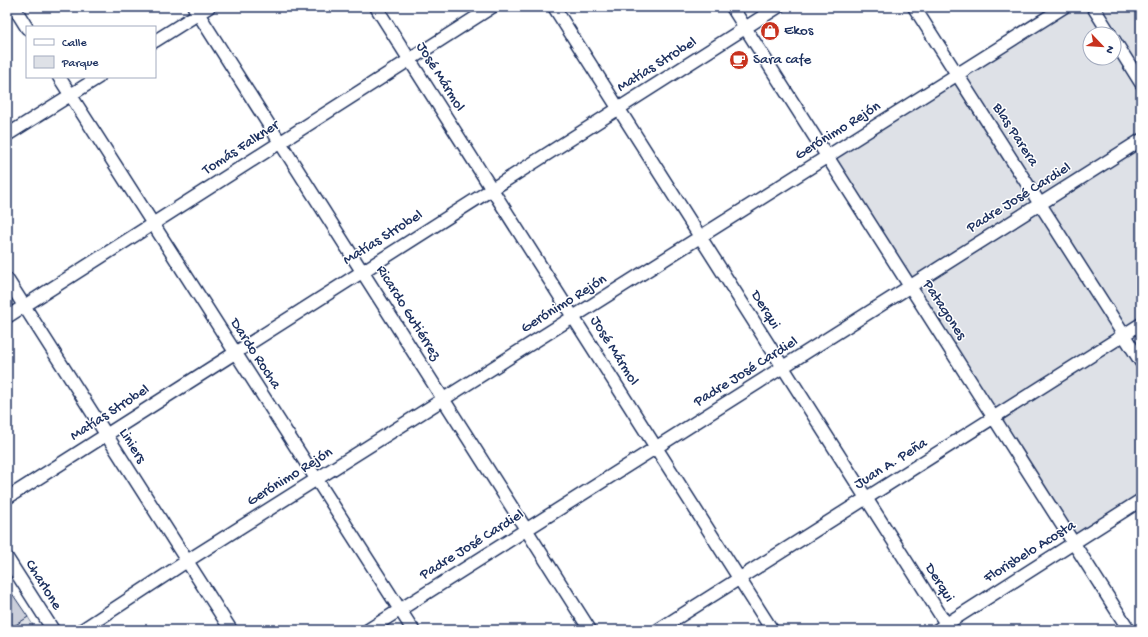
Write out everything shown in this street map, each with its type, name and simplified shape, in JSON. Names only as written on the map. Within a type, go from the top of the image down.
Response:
[{"type":"street","points":[[14,7],[26,26]]},
{"type":"street","name":"José Mármol","points":[[376,7],[772,630]]},
{"type":"street","name":"Tomás Falkner","points":[[7,317],[492,7]]},
{"type":"street","name":"Derqui","points":[[554,7],[866,498],[944,628]]},
{"type":"street","name":"Patagones","points":[[732,7],[1129,630]]},
{"type":"street","name":"Matías Strobel","points":[[7,498],[778,7]]},
{"type":"street","name":"Blas Parera","points":[[914,7],[1141,362]]},
{"type":"street","name":"Gerónimo Rejón","points":[[82,630],[316,479],[1064,7]]},
{"type":"street","points":[[1093,7],[1105,26]]},
{"type":"street","points":[[156,40],[201,9]]},
{"type":"street","name":"Ricardo Gutiérrez","points":[[201,9],[280,142],[590,630]]},
{"type":"street","points":[[1122,53],[1141,83]]},
{"type":"street","name":"Dardo Rocha","points":[[60,78],[413,630]]},
{"type":"street","points":[[7,135],[96,78]]},
{"type":"street","name":"Padre José Cardiel","points":[[368,630],[1141,140]]},
{"type":"street","name":"Liniers","points":[[7,279],[231,630]]},
{"type":"street","name":"Juan A. Peña","points":[[658,630],[1141,324]]},
{"type":"street","name":"Florisbelo Acosta","points":[[944,628],[1141,500]]},
{"type":"street","name":"Charlone","points":[[7,558],[53,630]]},
{"type":"green space","points":[[1075,7],[1087,7],[1099,26],[1082,26],[1082,66],[1122,66],[1122,62],[1141,92],[1141,134],[1043,197],[966,76]]},
{"type":"green space","points":[[1100,7],[1141,7],[1141,71],[1122,41],[1122,26],[1112,26]]},
{"type":"green space","points":[[955,81],[1033,202],[912,279],[835,159]]},
{"type":"green space","points":[[1141,146],[1141,320],[1127,329],[1048,207]]},
{"type":"green space","points":[[1038,211],[1116,332],[996,410],[918,289]]},
{"type":"green space","points":[[1122,342],[1141,372],[1141,494],[1077,536],[1002,419]]},
{"type":"green space","points":[[28,617],[36,630],[20,630],[14,626]]},
{"type":"building","points":[[7,586],[28,617],[14,626],[7,621]]},
{"type":"place","name":"Ekos","points":[[770,31]]},
{"type":"place","name":"Sara cafe","points":[[739,60]]}]
